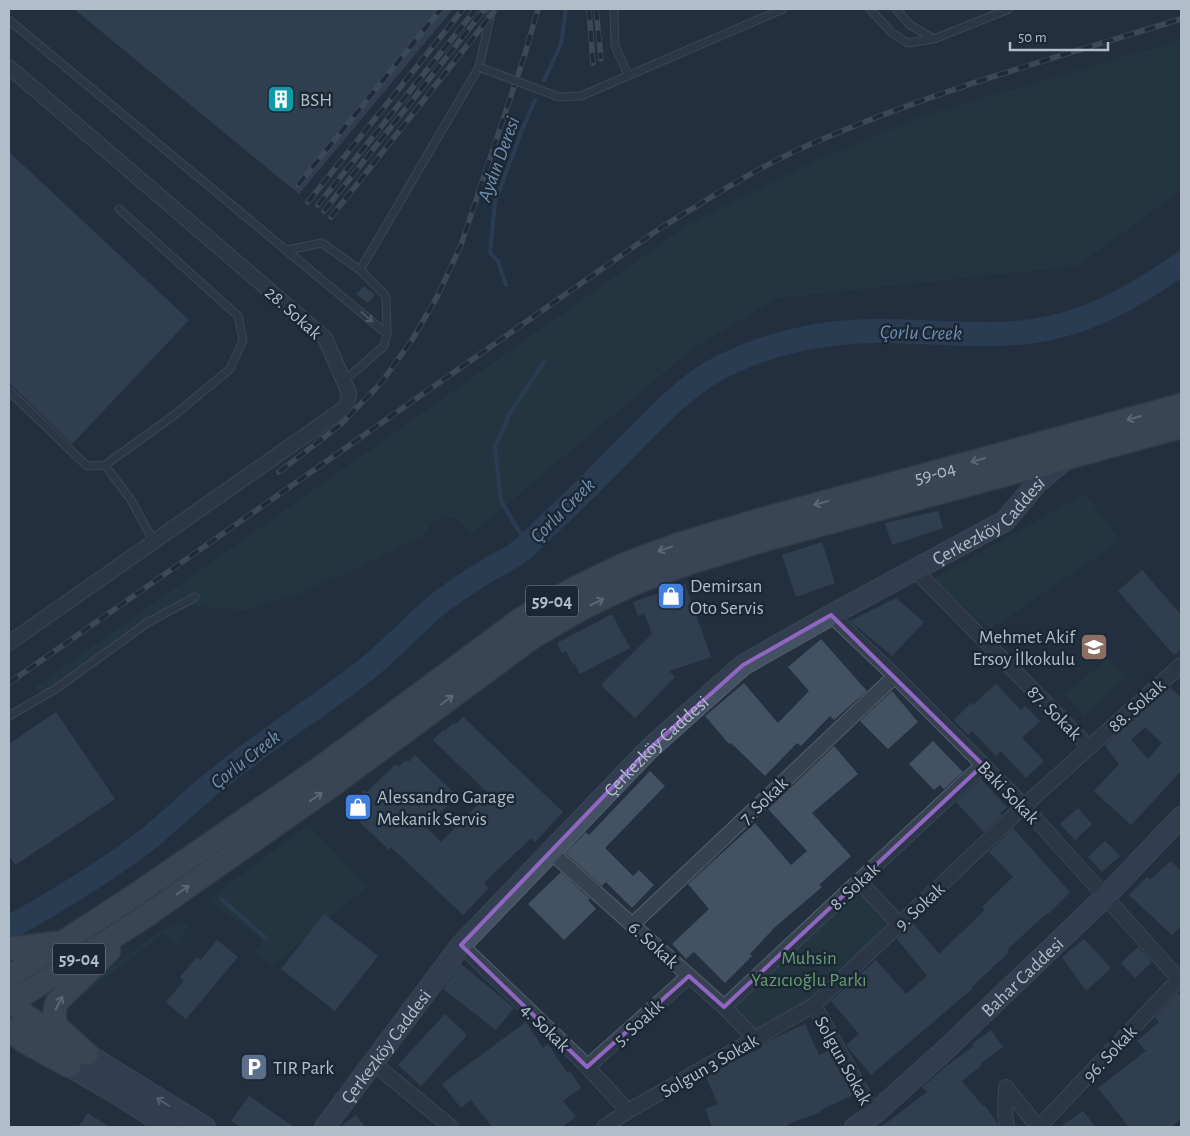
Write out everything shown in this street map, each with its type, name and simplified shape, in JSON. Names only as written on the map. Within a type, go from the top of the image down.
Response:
[{"type":"main road","name":"59-04","points":[[9,977],[131,898],[317,770],[521,619],[575,588],[625,564],[676,545],[759,520],[1181,404]]},
{"type":"main road","name":"59-04","points":[[11,998],[143,918],[330,787],[533,637],[593,603],[633,584],[683,565],[775,537],[1181,427]]},
{"type":"main road","name":"Çerkezköy Caddesi","points":[[326,1127],[461,945],[649,749],[743,665],[1005,521],[1038,482],[1067,458]]},
{"type":"main road","name":"Bahar Caddesi","points":[[866,1122],[943,1052],[1106,896],[1181,817]]},
{"type":"main road","points":[[78,1060],[57,1026],[54,1016],[56,1003],[143,918]]},
{"type":"main road","points":[[9,949],[63,942]]},
{"type":"main road","points":[[11,998],[22,1014],[117,1094],[169,1127]]},
{"type":"main road","points":[[9,1030],[25,1042],[78,1060],[205,1127]]},
{"type":"main road","points":[[9,1047],[78,1060]]},
{"type":"street","name":"28. Sokak","points":[[9,67],[325,338],[345,380],[349,393],[346,407],[153,540],[9,643]]},
{"type":"street","name":"87. Sokak","points":[[915,570],[1090,747]]},
{"type":"street","name":"Baki Sokak","points":[[831,615],[895,676],[1024,806],[1180,978]]},
{"type":"street","name":"88. Sokak","points":[[1024,806],[1181,665]]},
{"type":"street","name":"7. Sokak","points":[[632,925],[895,676]]},
{"type":"street","name":"8. Sokak","points":[[724,1007],[983,765]]},
{"type":"street","name":"9. Sokak","points":[[814,1005],[1024,806]]},
{"type":"street","name":"6. Sokak","points":[[551,852],[724,1007],[755,1039]]},
{"type":"street","points":[[859,882],[899,924]]},
{"type":"street","name":"4. Sokak","points":[[461,945],[587,1067],[628,1111]]},
{"type":"street","name":"5. Soakk","points":[[587,1067],[689,976]]},
{"type":"street","name":"96. Sokak","points":[[1038,1127],[1180,978]]},
{"type":"street","name":"Solgun Sokak","points":[[814,1005],[866,1122]]},
{"type":"street","name":"Solgun 3 Sokak","points":[[604,1127],[628,1111],[814,1005]]},
{"type":"street","points":[[374,1063],[451,1127]]},
{"type":"street","points":[[1007,1127],[1005,1113],[1006,1087],[1038,1127]]},
{"type":"lane","points":[[360,270],[479,67],[492,9]]},
{"type":"lane","points":[[614,9],[615,46],[628,75]]},
{"type":"lane","points":[[479,67],[559,97],[580,96],[783,9]]},
{"type":"lane","points":[[870,9],[892,33],[908,43],[934,39],[1009,9]]},
{"type":"lane","points":[[896,9],[910,25],[934,39]]},
{"type":"lane","points":[[9,20],[387,334]]},
{"type":"lane","points":[[9,391],[87,466],[105,465],[173,416],[230,370],[243,340],[238,316],[119,209]]},
{"type":"lane","points":[[287,250],[322,243],[360,270],[386,296],[387,334],[384,346],[345,380]]},
{"type":"lane","points":[[105,465],[131,500],[153,540]]},
{"type":"lane","points":[[9,716],[57,688],[147,623],[195,596]]},
{"type":"highlighted area","points":[[831,615],[983,765],[724,1007],[689,976],[587,1067],[461,945],[649,749],[743,665]]},
{"type":"green space","points":[[1181,40],[1181,190],[1077,266],[778,298],[692,349],[470,535],[463,524],[453,517],[434,521],[422,536],[296,595],[246,610],[191,606],[151,624],[48,698],[35,687],[688,225],[821,158],[923,116]]},
{"type":"green space","points":[[1085,494],[1121,541],[990,629],[933,579]]},
{"type":"green space","points":[[1108,659],[1126,676],[1084,716],[1065,694]]},
{"type":"green space","points":[[309,825],[367,887],[272,967],[255,952],[263,941],[208,899]]},
{"type":"green space","name":"Muhsin Yazıcıoğlu Parkı","points":[[859,886],[894,923],[811,1003],[755,1035],[728,1007]]},
{"type":"green space","points":[[181,922],[188,925],[178,945],[163,934],[62,1011],[77,1028],[69,1036],[57,1006],[159,932]]},
{"type":"building","name":"BSH","points":[[74,9],[453,9],[299,194]]},
{"type":"building","points":[[9,152],[189,320],[72,444],[9,383]]},
{"type":"building","points":[[364,286],[375,295],[368,303],[356,294]]},
{"type":"building","points":[[938,511],[943,528],[892,545],[885,523]]},
{"type":"building","points":[[822,542],[835,583],[796,597],[782,555]]},
{"type":"building","points":[[1142,570],[1181,615],[1181,649],[1174,655],[1118,591]]},
{"type":"building","points":[[685,584],[711,657],[669,671],[675,677],[635,718],[601,685],[652,634],[644,613],[638,616],[633,602]]},
{"type":"building","points":[[896,598],[924,622],[892,656],[850,621]]},
{"type":"building","points":[[612,614],[630,648],[580,674],[566,651],[562,653],[557,643]]},
{"type":"building","points":[[821,639],[867,691],[834,720],[830,716],[801,746],[797,743],[765,776],[731,743],[729,744],[705,716],[744,683],[778,723],[809,691],[788,667]]},
{"type":"building","points":[[996,684],[1021,710],[1025,706],[1040,721],[1022,738],[1044,761],[1026,778],[1001,751],[996,756],[972,731],[968,735],[954,720],[971,703],[973,705]]},
{"type":"building","points":[[1170,687],[1181,698],[1181,771],[1131,825],[1094,791],[1119,764],[1105,745]],"holes":[[[1145,727],[1162,743],[1148,759],[1131,740]]]},
{"type":"building","points":[[892,691],[918,722],[888,749],[860,721]]},
{"type":"building","points":[[56,712],[115,799],[15,865],[9,855],[9,744]]},
{"type":"building","points":[[463,717],[563,812],[535,842],[531,838],[484,883],[489,888],[463,915],[391,847],[389,850],[344,807],[356,794],[358,797],[364,790],[367,792],[396,764],[398,767],[406,760],[408,762],[415,755],[457,796],[426,827],[441,842],[489,794],[433,740],[443,730],[445,731],[453,723],[455,725]]},
{"type":"building","points":[[933,741],[963,772],[944,789],[940,785],[934,790],[909,764]]},
{"type":"building","points":[[834,746],[858,774],[812,813],[851,856],[819,885],[822,887],[775,927],[750,954],[752,956],[725,983],[694,952],[686,959],[672,944],[709,909],[688,884],[755,823],[791,865],[807,851],[768,809]]},
{"type":"building","points":[[650,771],[665,786],[605,848],[633,876],[639,870],[654,885],[632,908],[606,882],[602,886],[565,853],[586,832],[589,835]]},
{"type":"building","points":[[981,779],[1007,807],[1000,813],[1002,815],[984,832],[956,802]]},
{"type":"building","points":[[1078,808],[1092,824],[1075,840],[1060,824]]},
{"type":"building","points":[[1013,828],[1070,892],[1007,950],[1009,952],[973,988],[871,1075],[846,1045],[859,1034],[831,1001],[876,960],[906,994],[927,976],[897,939],[913,923],[939,954],[985,910],[982,907],[1013,877],[989,852]]},
{"type":"building","points":[[1105,841],[1120,856],[1102,872],[1088,857]]},
{"type":"building","points":[[1171,861],[1181,871],[1181,926],[1172,935],[1129,895],[1147,877],[1150,880]]},
{"type":"building","points":[[561,872],[590,899],[588,900],[596,909],[564,940],[528,904]]},
{"type":"building","points":[[324,914],[378,956],[335,1011],[281,969]]},
{"type":"building","points":[[1084,939],[1111,968],[1086,991],[1062,957]]},
{"type":"building","points":[[217,940],[238,957],[186,1019],[166,1002],[184,981],[180,977],[197,957],[201,960]]},
{"type":"building","points":[[1138,947],[1152,962],[1135,978],[1121,963]]},
{"type":"building","points":[[461,964],[514,1008],[496,1030],[443,989]]},
{"type":"building","points":[[1178,993],[1181,996],[1181,1119],[1171,1127],[1129,1127],[1098,1088],[1146,1051],[1137,1041],[1159,1022],[1155,1017]]},
{"type":"building","points":[[445,1014],[467,1035],[421,1086],[398,1065]]},
{"type":"building","points":[[526,1022],[543,1048],[548,1044],[567,1073],[570,1071],[581,1088],[563,1101],[576,1117],[562,1127],[492,1127],[471,1100],[461,1108],[442,1084]]},
{"type":"building","points":[[805,1024],[819,1055],[829,1050],[853,1095],[820,1110],[821,1112],[786,1125],[787,1127],[712,1127],[705,1109],[718,1104],[706,1077],[735,1060],[762,1048],[761,1045],[770,1040]]},
{"type":"building","points":[[991,1030],[1003,1047],[980,1064],[981,1066],[962,1081],[984,1105],[997,1122],[998,1127],[881,1127],[927,1092],[922,1087],[974,1046],[972,1044]]},
{"type":"building","points":[[249,1096],[294,1127],[240,1127],[231,1121]]},
{"type":"building","points":[[1083,1111],[1095,1127],[1060,1127]]},
{"type":"building","points":[[88,1113],[109,1127],[78,1127]]},
{"type":"building","points":[[356,1115],[365,1127],[340,1127]]},
{"type":"waterway","name":"Aydın Deresi","points":[[544,80],[561,44],[566,9]]},
{"type":"waterway","name":"Aydın Deresi","points":[[506,285],[498,261],[490,253],[495,202],[535,100]]},
{"type":"waterway","name":"Çorlu Creek","points":[[9,928],[78,887],[128,854],[240,761],[365,671],[439,603],[524,548],[670,404],[702,378],[714,371],[734,361],[775,346],[796,340],[839,333],[904,331],[1009,334],[1030,332],[1068,324],[1102,311],[1135,294],[1181,264]]},
{"type":"waterway","points":[[527,544],[501,501],[495,447],[509,415],[544,362]]},
{"type":"waterway","points":[[221,899],[266,938]]},
{"type":"railway","points":[[298,185],[441,9]]},
{"type":"railway","points":[[308,202],[463,9]]},
{"type":"railway","points":[[318,205],[476,9]]},
{"type":"railway","points":[[324,211],[485,9]]},
{"type":"railway","points":[[331,217],[496,9]]},
{"type":"railway","points":[[279,472],[340,425],[381,383],[412,340],[437,297],[461,245],[524,57],[538,9]]},
{"type":"railway","points":[[589,9],[593,63]]},
{"type":"railway","points":[[596,9],[601,59]]},
{"type":"railway","points":[[9,683],[659,229],[748,175],[804,147],[943,93],[1181,19]]},
{"type":"place","name":"BSH","points":[[281,99]]},
{"type":"place","name":"Demirsan Oto Servis","points":[[671,596]]},
{"type":"place","name":"Mehmet Akif Ersoy İlkokulu","points":[[1094,647]]},
{"type":"place","name":"Alessandro Garage Mekanik Servis","points":[[358,807]]},
{"type":"place","name":"TIR Park","points":[[254,1067]]}]
